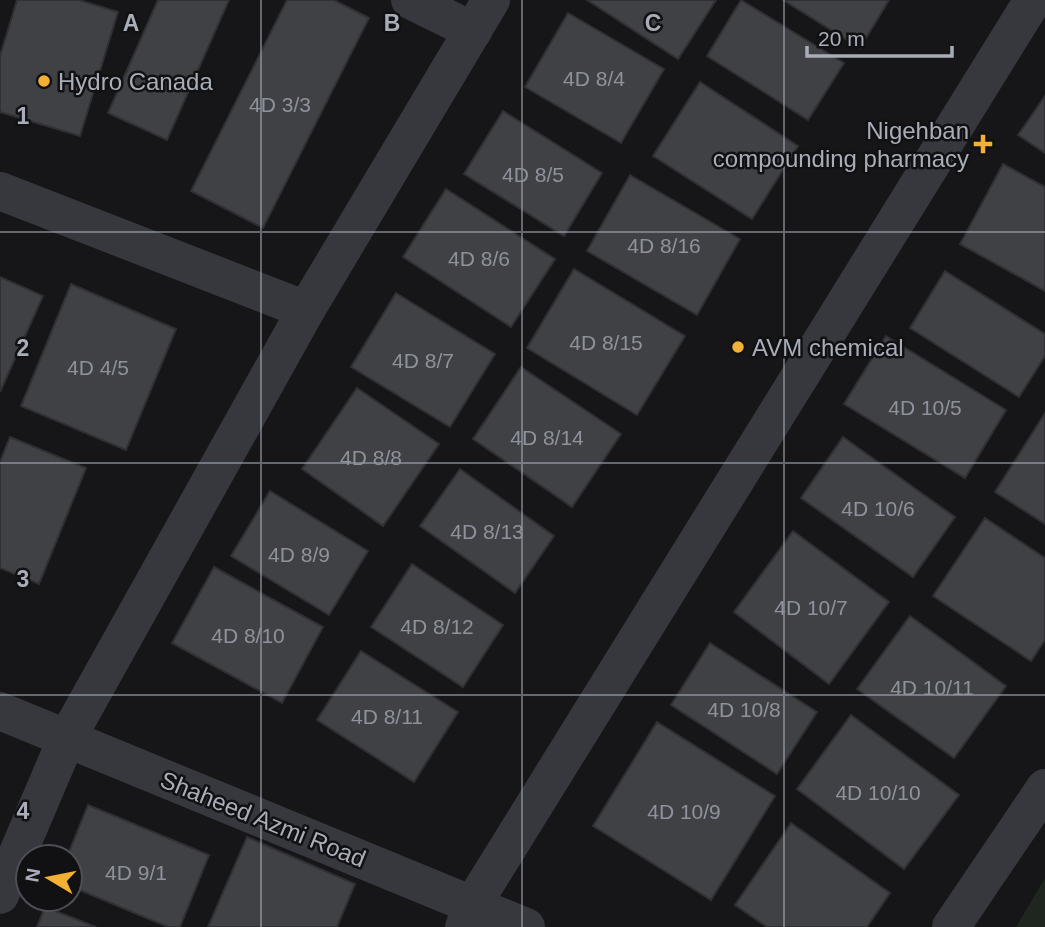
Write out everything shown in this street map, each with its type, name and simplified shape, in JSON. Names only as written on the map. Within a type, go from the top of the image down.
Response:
[{"type":"street","points":[[0,895],[66,740],[306,310],[482,16],[410,0]]},
{"type":"street","points":[[468,915],[1033,0]]},
{"type":"street","points":[[0,191],[306,310]]},
{"type":"street","name":"Shaheed Azmi Road","points":[[0,710],[468,915],[526,927]]},
{"type":"street","points":[[951,927],[1045,788]]},
{"type":"shaded area","points":[[1045,878],[1045,927],[1016,927]]},
{"type":"building","points":[[17,0],[79,0],[118,12],[80,136],[0,112],[0,56]]},
{"type":"building","points":[[158,0],[229,0],[167,140],[108,113]]},
{"type":"building","points":[[287,0],[334,0],[369,18],[263,228],[191,191]]},
{"type":"building","points":[[587,0],[716,0],[678,59]]},
{"type":"building","points":[[741,0],[844,63],[808,120],[707,56]]},
{"type":"building","points":[[783,0],[889,0],[860,48]]},
{"type":"building","points":[[568,13],[664,69],[621,143],[525,87]]},
{"type":"building","points":[[700,82],[798,146],[752,219],[653,156]]},
{"type":"building","points":[[1045,96],[1045,153],[1018,135]]},
{"type":"building","points":[[503,111],[602,173],[564,236],[464,174]]},
{"type":"building","points":[[1003,164],[1045,187],[1045,291],[960,244]]},
{"type":"building","points":[[630,175],[740,239],[697,315],[587,251]]},
{"type":"building","points":[[446,189],[555,259],[511,327],[403,257]]},
{"type":"building","points":[[574,269],[685,336],[637,415],[527,348]]},
{"type":"building","points":[[945,271],[1045,334],[1045,356],[1019,397],[910,328]]},
{"type":"building","points":[[0,277],[43,296],[0,392]]},
{"type":"building","points":[[71,284],[176,329],[126,450],[21,406]]},
{"type":"building","points":[[396,293],[495,354],[450,427],[351,367]]},
{"type":"building","points":[[886,336],[1006,410],[965,478],[844,404]]},
{"type":"building","points":[[521,367],[621,434],[572,507],[473,439]]},
{"type":"building","points":[[357,388],[439,444],[383,526],[302,469]]},
{"type":"building","points":[[1045,413],[1045,524],[995,492]]},
{"type":"building","points":[[10,437],[86,468],[39,584],[0,568],[0,462]]},
{"type":"building","points":[[843,437],[955,517],[913,577],[801,498]]},
{"type":"building","points":[[460,469],[554,536],[515,593],[420,526]]},
{"type":"building","points":[[270,491],[368,551],[329,615],[231,556]]},
{"type":"building","points":[[985,518],[1045,558],[1045,640],[1031,661],[933,596]]},
{"type":"building","points":[[793,531],[889,602],[829,684],[734,612]]},
{"type":"building","points":[[412,564],[503,625],[463,687],[371,627]]},
{"type":"building","points":[[214,567],[323,627],[282,703],[172,643]]},
{"type":"building","points":[[910,616],[1006,686],[954,758],[857,689]]},
{"type":"building","points":[[710,643],[817,712],[777,774],[671,705]]},
{"type":"building","points":[[361,651],[458,712],[414,782],[317,720]]},
{"type":"building","points":[[851,715],[959,795],[904,869],[797,789]]},
{"type":"building","points":[[657,722],[775,796],[711,900],[593,826]]},
{"type":"building","points":[[88,805],[209,855],[180,927],[168,927],[84,892],[84,843],[73,843]]},
{"type":"building","points":[[791,823],[890,893],[867,927],[767,927],[735,905]]},
{"type":"building","points":[[247,837],[355,884],[337,927],[208,927]]},
{"type":"building","points":[[43,913],[60,913],[96,927],[37,927]]},
{"type":"place","name":"Hydro Canada","points":[[44,81]]},
{"type":"place","name":"Nigehban compounding pharmacy","points":[[983,144]]},
{"type":"place","name":"AVM chemical","points":[[738,347]]}]
